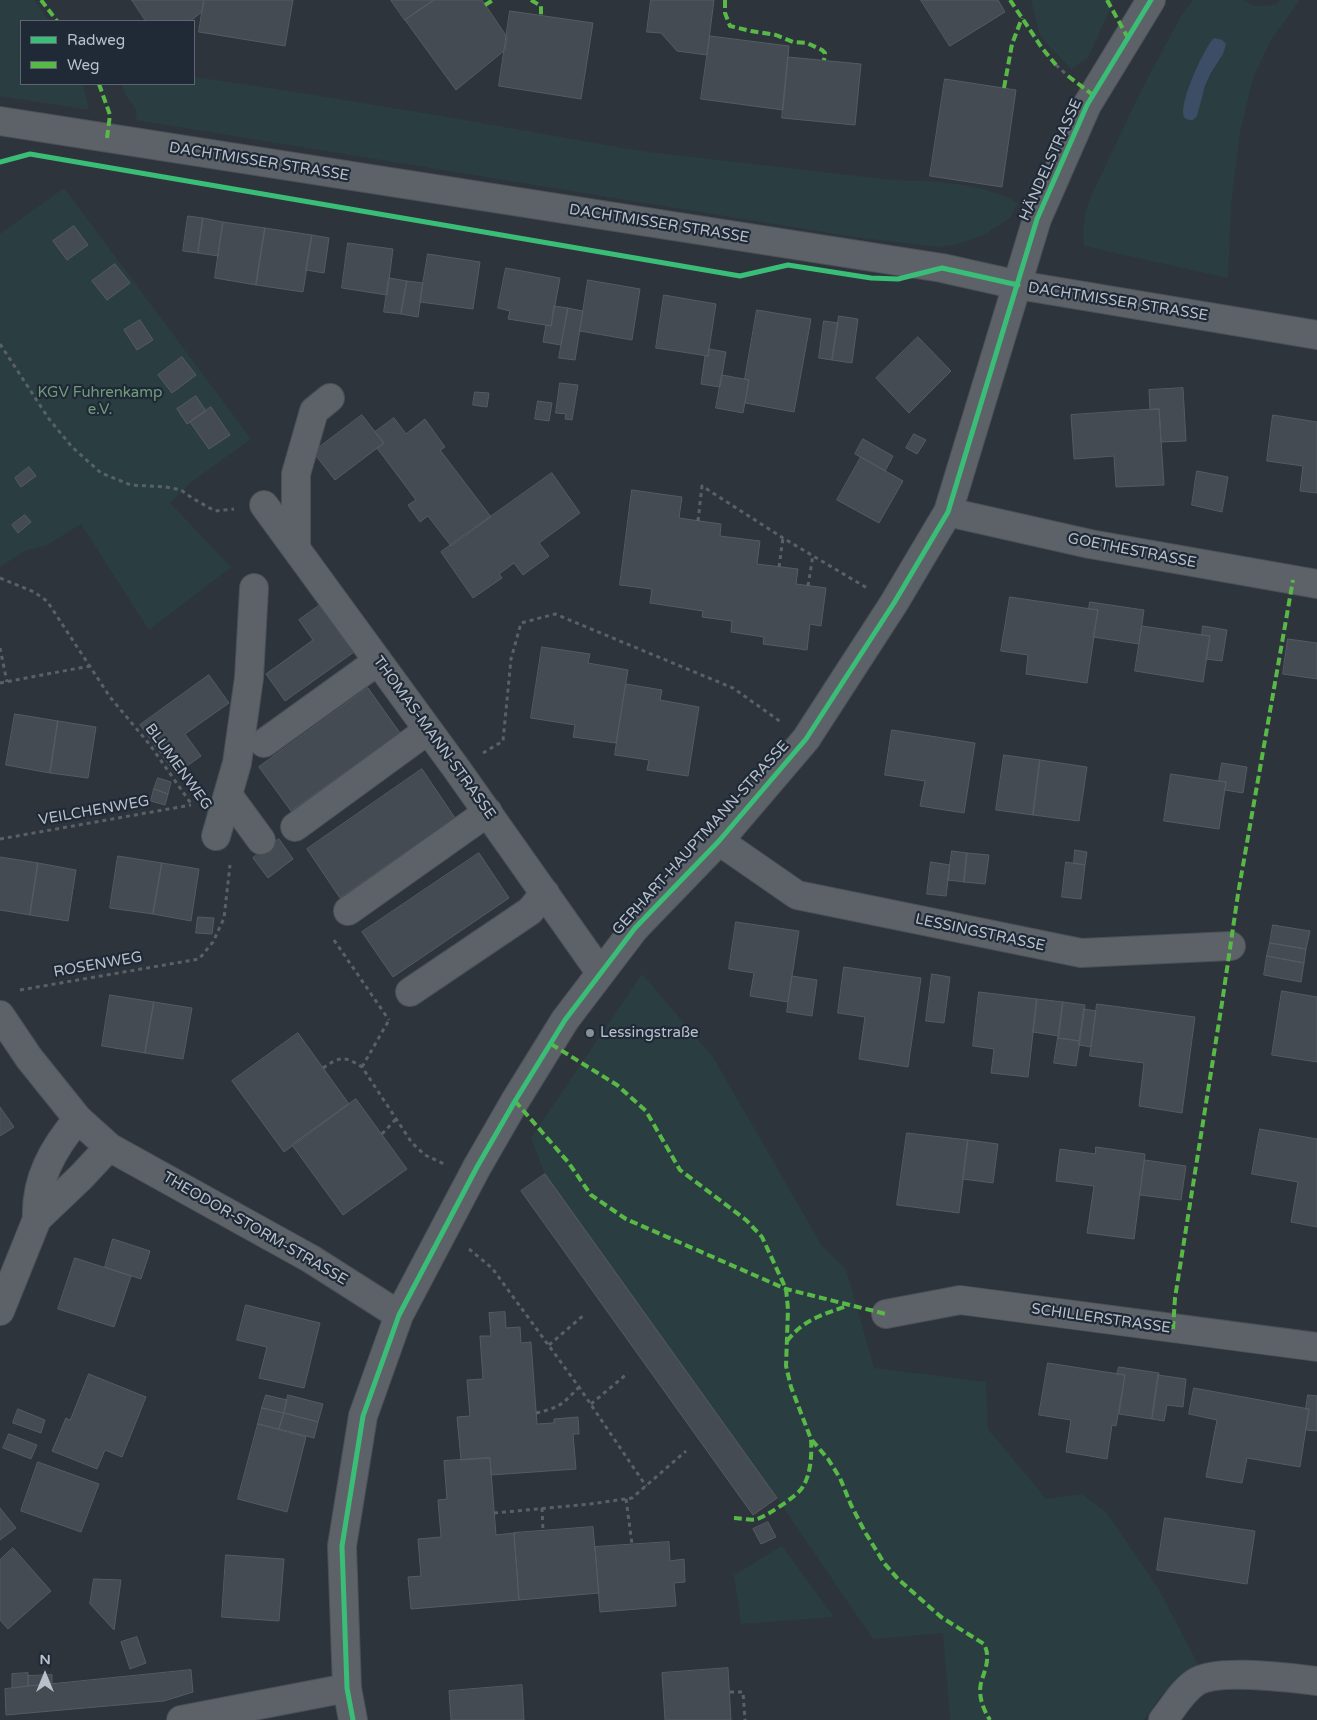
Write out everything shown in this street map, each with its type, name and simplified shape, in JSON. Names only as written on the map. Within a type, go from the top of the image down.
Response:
[{"type":"street","name":"HÄNDELSTRASSE","points":[[1018,285],[1037,219],[1087,105],[1151,0]]},
{"type":"street","name":"DACHTMISSER STRASSE","points":[[0,121],[942,268],[1018,285],[1317,334]]},
{"type":"street","name":"GERHART-HAUPTMANN-STRASSE","points":[[353,1720],[347,1688],[342,1546],[363,1416],[399,1315],[472,1177],[515,1101],[565,1020],[600,972],[636,928],[719,841],[806,739],[894,604],[948,512],[1018,285]]},
{"type":"street","points":[[296,547],[296,474],[314,411],[330,398]]},
{"type":"street","name":"THOMAS-MANN-STRASSE","points":[[264,506],[296,547],[488,812],[600,972]]},
{"type":"street","name":"GOETHESTRASSE","points":[[948,512],[1090,544],[1317,584]]},
{"type":"street","points":[[216,836],[237,763],[249,678],[254,588]]},
{"type":"street","points":[[264,743],[378,661]]},
{"type":"street","points":[[295,827],[428,730]]},
{"type":"street","points":[[228,796],[262,840]]},
{"type":"street","points":[[348,911],[488,812]]},
{"type":"street","name":"LESSINGSTRASSE","points":[[719,841],[797,894],[1081,954],[1231,946]]},
{"type":"street","points":[[410,992],[530,911],[545,893]]},
{"type":"street","name":"THEODOR-STORM-STRASSE","points":[[0,1015],[29,1058],[78,1119],[109,1147],[311,1259],[399,1315]]},
{"type":"street","points":[[37,1219],[36,1201],[48,1162],[61,1139],[78,1119]]},
{"type":"street","points":[[0,1311],[37,1219],[109,1147]]},
{"type":"street","name":"SCHILLERSTRASSE","points":[[886,1314],[960,1300],[1317,1347]]},
{"type":"street","points":[[1163,1720],[1188,1688],[1206,1677],[1266,1675],[1317,1680]]},
{"type":"street","points":[[181,1720],[347,1688]]},
{"type":"path","points":[[1056,65],[1068,76]]},
{"type":"path","points":[[0,344],[49,419],[72,447],[101,473],[131,485],[181,490],[215,510],[264,506]]},
{"type":"path","points":[[698,521],[702,486],[783,538],[894,604]]},
{"type":"path","points":[[780,567],[783,538]]},
{"type":"path","points":[[808,586],[813,555]]},
{"type":"path","points":[[456,768],[503,741],[511,659],[521,623],[555,614],[733,688],[806,739]]},
{"type":"path","points":[[0,648],[7,682]]},
{"type":"path","points":[[0,683],[90,666]]},
{"type":"path","points":[[348,911],[330,923],[330,934],[389,1020]]},
{"type":"path","points":[[362,1067],[389,1020],[410,992]]},
{"type":"path","points":[[323,1068],[335,1059],[341,1058],[350,1059],[362,1067],[412,1143],[425,1155],[472,1177]]},
{"type":"path","points":[[382,1134],[396,1119]]},
{"type":"path","points":[[444,1229],[492,1268],[579,1387],[646,1486]]},
{"type":"path","points":[[549,1345],[585,1314]]},
{"type":"path","points":[[591,1404],[628,1373]]},
{"type":"path","points":[[536,1413],[555,1409],[566,1402],[579,1387]]},
{"type":"path","points":[[494,1513],[632,1498],[686,1451]]},
{"type":"path","points":[[626,1499],[632,1544]]},
{"type":"path","points":[[542,1508],[543,1531]]},
{"type":"path","points":[[730,1692],[743,1692],[745,1720]]},
{"type":"green space","points":[[0,0],[34,0],[48,20],[20,20],[20,85],[83,85],[89,110],[0,96]]},
{"type":"green space","points":[[1031,0],[1114,0],[1088,58],[1071,69],[1040,35]]},
{"type":"green space","points":[[1193,0],[1244,0],[1254,6],[1265,6],[1277,4],[1280,0],[1300,0],[1272,38],[1253,78],[1240,132],[1231,205],[1228,278],[1084,246],[1084,219],[1092,194],[1141,91],[1181,16]],"holes":[[[1211,41],[1223,54],[1207,84],[1197,116],[1202,58]]]},
{"type":"green space","points":[[195,77],[436,115],[640,151],[892,180],[956,184],[988,191],[1018,203],[1010,218],[984,235],[958,244],[938,247],[854,237],[136,120],[136,111],[123,85],[195,85]]},
{"type":"green space","name":"KGV Fuhrenkamp e.V.","points":[[64,188],[251,439],[190,483],[170,503],[231,567],[149,630],[81,524],[47,545],[24,551],[0,567],[0,234]]},
{"type":"green space","points":[[642,974],[713,1057],[822,1246],[846,1269],[874,1368],[986,1382],[988,1429],[1046,1499],[1082,1494],[1106,1512],[1158,1588],[1200,1668],[1164,1692],[1144,1720],[950,1720],[943,1633],[873,1639],[777,1498],[545,1174],[531,1138]]},
{"type":"green space","points":[[782,1546],[834,1617],[741,1624],[734,1575]]},
{"type":"water","points":[[1214,38],[1222,40],[1226,44],[1223,54],[1205,86],[1197,116],[1193,120],[1188,120],[1183,112],[1184,102],[1198,64]]},
{"type":"building","points":[[132,0],[204,0],[202,12],[191,20],[145,20]]},
{"type":"building","points":[[204,0],[293,0],[285,46],[199,32]]},
{"type":"building","points":[[391,0],[434,0],[405,20]]},
{"type":"building","points":[[434,0],[482,0],[507,37],[505,50],[456,90],[405,20]]},
{"type":"building","points":[[651,0],[714,0],[707,55],[677,51],[661,33],[647,32]]},
{"type":"building","points":[[921,0],[998,0],[1005,12],[950,46]]},
{"type":"building","points":[[510,11],[593,23],[581,99],[499,86]]},
{"type":"building","points":[[710,36],[789,46],[783,110],[701,99]]},
{"type":"building","points":[[788,57],[861,64],[855,125],[782,118]]},
{"type":"building","points":[[945,79],[1016,90],[1002,187],[930,176]]},
{"type":"building","points":[[188,216],[203,218],[198,253],[183,251]]},
{"type":"building","points":[[203,218],[223,222],[218,256],[198,253]]},
{"type":"building","points":[[223,222],[265,228],[256,285],[215,278]]},
{"type":"building","points":[[74,226],[88,245],[67,260],[53,241]]},
{"type":"building","points":[[265,228],[312,235],[303,292],[256,285]]},
{"type":"building","points":[[312,235],[329,238],[324,273],[306,270]]},
{"type":"building","points":[[348,243],[393,249],[387,295],[342,288]]},
{"type":"building","points":[[428,254],[480,262],[473,309],[420,302]]},
{"type":"building","points":[[115,264],[130,283],[107,300],[92,281]]},
{"type":"building","points":[[506,268],[560,278],[551,326],[508,319],[510,311],[498,308]]},
{"type":"building","points":[[389,278],[407,281],[401,314],[384,312]]},
{"type":"building","points":[[588,280],[640,289],[632,340],[580,331]]},
{"type":"building","points":[[407,281],[423,283],[418,317],[401,314]]},
{"type":"building","points":[[664,295],[716,304],[708,356],[656,348]]},
{"type":"building","points":[[554,306],[568,308],[561,345],[543,342],[546,325],[551,326]]},
{"type":"building","points":[[568,308],[583,311],[575,360],[559,358]]},
{"type":"building","points":[[757,310],[811,319],[794,412],[745,403],[749,380],[745,379]]},
{"type":"building","points":[[839,316],[858,319],[852,363],[832,360]]},
{"type":"building","points":[[140,320],[153,340],[137,350],[124,330]]},
{"type":"building","points":[[824,321],[838,323],[832,360],[819,358]]},
{"type":"building","points":[[918,337],[951,371],[909,413],[876,378]]},
{"type":"building","points":[[709,349],[726,352],[720,387],[701,384],[705,356],[708,356]]},
{"type":"building","points":[[182,357],[196,375],[172,393],[158,375]]},
{"type":"building","points":[[722,375],[749,380],[743,413],[716,408]]},
{"type":"building","points":[[560,383],[578,385],[572,420],[565,419],[566,414],[556,413]]},
{"type":"building","points":[[1183,388],[1186,441],[1161,442],[1159,409],[1150,410],[1149,390]]},
{"type":"building","points":[[475,392],[489,393],[487,407],[473,405]]},
{"type":"building","points":[[196,396],[206,411],[187,424],[177,409]]},
{"type":"building","points":[[538,401],[552,403],[549,421],[535,419]]},
{"type":"building","points":[[211,407],[230,435],[209,449],[190,422]]},
{"type":"building","points":[[1159,409],[1164,485],[1116,487],[1114,456],[1074,459],[1071,415]]},
{"type":"building","points":[[362,415],[384,443],[335,480],[313,452]]},
{"type":"building","points":[[1273,415],[1317,422],[1317,493],[1300,491],[1303,466],[1267,461]]},
{"type":"building","points":[[394,418],[406,434],[425,419],[445,447],[440,450],[491,517],[451,546],[428,516],[420,522],[408,505],[416,500],[377,448],[384,443],[375,432]]},
{"type":"building","points":[[914,434],[926,440],[917,454],[906,448]]},
{"type":"building","points":[[863,439],[893,456],[885,471],[855,454]]},
{"type":"building","points":[[861,457],[903,481],[879,523],[837,500]]},
{"type":"building","points":[[29,467],[36,476],[21,487],[15,478]]},
{"type":"building","points":[[1197,471],[1228,477],[1222,512],[1192,505]]},
{"type":"building","points":[[552,473],[580,513],[539,543],[549,556],[523,575],[514,563],[499,574],[502,578],[473,598],[441,552]]},
{"type":"building","points":[[632,490],[682,497],[679,518],[721,524],[720,536],[760,541],[757,564],[798,569],[796,584],[826,588],[821,626],[810,624],[807,650],[763,644],[764,637],[731,632],[732,621],[702,617],[703,611],[650,603],[652,589],[620,585]]},
{"type":"building","points":[[25,515],[31,522],[18,533],[12,525]]},
{"type":"building","points":[[1010,597],[1098,610],[1087,683],[1026,674],[1028,655],[1001,651]]},
{"type":"building","points":[[1090,602],[1144,610],[1139,644],[1093,637],[1098,610],[1089,609]]},
{"type":"building","points":[[320,605],[354,652],[285,701],[266,674],[313,640],[299,620]]},
{"type":"building","points":[[1142,626],[1210,636],[1203,682],[1135,671]]},
{"type":"building","points":[[1203,626],[1227,630],[1222,661],[1206,659],[1210,636],[1202,635]]},
{"type":"building","points":[[1288,639],[1317,643],[1317,679],[1283,674]]},
{"type":"building","points":[[542,647],[590,654],[588,663],[628,670],[616,743],[573,737],[575,725],[531,718]]},
{"type":"building","points":[[209,675],[229,703],[185,734],[201,756],[176,774],[140,725]]},
{"type":"building","points":[[626,684],[662,690],[660,700],[699,707],[688,776],[647,770],[649,760],[615,755]]},
{"type":"building","points":[[368,688],[400,733],[291,811],[259,767]]},
{"type":"building","points":[[15,714],[58,721],[50,773],[6,765]]},
{"type":"building","points":[[58,721],[96,727],[88,778],[50,773]]},
{"type":"building","points":[[892,730],[975,743],[964,813],[920,806],[925,781],[885,775]]},
{"type":"building","points":[[1004,755],[1040,760],[1033,815],[996,810]]},
{"type":"building","points":[[1040,760],[1087,767],[1079,821],[1033,815]]},
{"type":"building","points":[[1222,763],[1247,767],[1243,793],[1225,790],[1226,782],[1219,781]]},
{"type":"building","points":[[422,769],[455,818],[340,898],[307,849]]},
{"type":"building","points":[[1171,774],[1226,782],[1219,829],[1164,821]]},
{"type":"building","points":[[158,778],[171,782],[168,794],[154,789]]},
{"type":"building","points":[[154,789],[168,794],[165,805],[151,801]]},
{"type":"building","points":[[279,839],[293,859],[268,878],[253,858]]},
{"type":"building","points":[[1075,850],[1087,852],[1085,865],[1074,863]]},
{"type":"building","points":[[952,851],[967,853],[964,882],[948,880]]},
{"type":"building","points":[[479,853],[509,898],[393,977],[362,932]]},
{"type":"building","points":[[967,853],[989,855],[985,884],[964,882]]},
{"type":"building","points":[[118,856],[162,863],[153,914],[110,908]]},
{"type":"building","points":[[0,857],[38,863],[30,915],[0,910]]},
{"type":"building","points":[[931,862],[950,865],[946,896],[927,894]]},
{"type":"building","points":[[1066,862],[1085,865],[1081,899],[1062,897]]},
{"type":"building","points":[[38,863],[76,870],[68,921],[30,915]]},
{"type":"building","points":[[162,863],[199,869],[191,921],[153,914]]},
{"type":"building","points":[[198,917],[214,918],[212,934],[196,933]]},
{"type":"building","points":[[736,922],[799,931],[788,1002],[750,996],[754,973],[729,969]]},
{"type":"building","points":[[1273,925],[1310,931],[1306,949],[1270,943]]},
{"type":"building","points":[[1270,943],[1306,949],[1304,963],[1267,956]]},
{"type":"building","points":[[1267,956],[1304,963],[1301,982],[1264,975]]},
{"type":"building","points":[[844,967],[921,978],[908,1067],[859,1059],[865,1017],[838,1013]]},
{"type":"building","points":[[932,974],[950,977],[944,1023],[926,1021]]},
{"type":"building","points":[[792,976],[817,980],[812,1016],[787,1012]]},
{"type":"building","points":[[1282,991],[1317,997],[1317,1062],[1272,1055]]},
{"type":"building","points":[[979,992],[1037,999],[1028,1077],[991,1073],[994,1049],[973,1046]]},
{"type":"building","points":[[110,995],[154,1002],[145,1053],[102,1046]]},
{"type":"building","points":[[1037,999],[1063,1002],[1059,1036],[1033,1032]]},
{"type":"building","points":[[154,1002],[192,1008],[183,1059],[145,1053]]},
{"type":"building","points":[[1063,1002],[1085,1005],[1080,1041],[1058,1038]]},
{"type":"building","points":[[1097,1004],[1195,1017],[1182,1113],[1139,1106],[1144,1063],[1090,1056]]},
{"type":"building","points":[[1084,1009],[1096,1011],[1091,1047],[1079,1045]]},
{"type":"building","points":[[298,1033],[349,1104],[284,1152],[232,1081]]},
{"type":"building","points":[[1058,1038],[1080,1041],[1076,1066],[1054,1063]]},
{"type":"building","points":[[356,1099],[407,1169],[343,1215],[292,1145]]},
{"type":"building","points":[[0,1107],[14,1127],[0,1136]]},
{"type":"building","points":[[1260,1129],[1317,1139],[1317,1227],[1291,1222],[1298,1182],[1252,1174]]},
{"type":"building","points":[[907,1133],[968,1140],[959,1213],[897,1205]]},
{"type":"building","points":[[968,1140],[998,1144],[993,1183],[963,1179]]},
{"type":"building","points":[[1096,1147],[1145,1154],[1134,1239],[1087,1233],[1094,1186],[1056,1181],[1060,1149],[1095,1154]]},
{"type":"building","points":[[1145,1160],[1186,1166],[1181,1200],[1140,1195]]},
{"type":"building","points":[[545,1174],[777,1498],[753,1515],[521,1191]]},
{"type":"building","points":[[113,1239],[150,1251],[141,1279],[105,1267]]},
{"type":"building","points":[[75,1258],[131,1276],[114,1327],[58,1309]]},
{"type":"building","points":[[246,1305],[320,1323],[304,1388],[259,1378],[267,1347],[237,1340]]},
{"type":"building","points":[[505,1312],[506,1328],[520,1327],[521,1343],[531,1342],[537,1424],[554,1423],[554,1419],[578,1417],[579,1434],[573,1434],[576,1469],[491,1475],[490,1458],[461,1460],[457,1417],[470,1416],[467,1380],[483,1379],[480,1336],[491,1336],[489,1313]]},
{"type":"building","points":[[1048,1363],[1125,1375],[1116,1426],[1112,1425],[1107,1459],[1066,1452],[1071,1420],[1039,1415]]},
{"type":"building","points":[[1119,1367],[1159,1373],[1152,1419],[1119,1414],[1125,1375],[1117,1374]]},
{"type":"building","points":[[89,1374],[146,1397],[122,1457],[105,1450],[97,1469],[52,1451],[66,1418],[70,1420]]},
{"type":"building","points":[[1158,1375],[1186,1379],[1183,1407],[1167,1405],[1164,1421],[1152,1419]]},
{"type":"building","points":[[1194,1388],[1309,1409],[1300,1467],[1247,1458],[1242,1483],[1206,1477],[1217,1420],[1189,1414]]},
{"type":"building","points":[[266,1395],[287,1400],[284,1413],[262,1408]]},
{"type":"building","points":[[288,1395],[323,1404],[318,1422],[284,1413]]},
{"type":"building","points":[[1308,1395],[1317,1396],[1317,1431],[1306,1430],[1309,1409],[1306,1409]]},
{"type":"building","points":[[262,1408],[284,1413],[279,1429],[258,1424]]},
{"type":"building","points":[[18,1409],[45,1420],[41,1433],[13,1423]]},
{"type":"building","points":[[284,1413],[318,1422],[314,1438],[279,1429]]},
{"type":"building","points":[[258,1424],[306,1437],[287,1512],[238,1499]]},
{"type":"building","points":[[9,1434],[37,1445],[31,1459],[3,1448]]},
{"type":"building","points":[[490,1458],[496,1535],[514,1533],[519,1600],[411,1609],[408,1577],[421,1576],[418,1539],[441,1537],[438,1500],[447,1499],[444,1461]]},
{"type":"building","points":[[38,1462],[99,1484],[81,1532],[21,1511]]},
{"type":"building","points":[[0,1508],[16,1528],[0,1540]]},
{"type":"building","points":[[1165,1518],[1255,1531],[1247,1584],[1157,1570]]},
{"type":"building","points":[[768,1522],[776,1537],[761,1544],[753,1529]]},
{"type":"building","points":[[593,1527],[599,1593],[519,1600],[514,1533]]},
{"type":"building","points":[[669,1542],[670,1561],[684,1559],[685,1582],[674,1583],[676,1606],[600,1612],[595,1547]]},
{"type":"building","points":[[13,1548],[51,1591],[8,1629],[0,1620],[0,1560]]},
{"type":"building","points":[[226,1555],[284,1559],[279,1621],[222,1617]]},
{"type":"building","points":[[94,1579],[121,1580],[114,1630],[90,1604]]},
{"type":"building","points":[[137,1637],[146,1663],[130,1669],[121,1642]]},
{"type":"building","points":[[728,1668],[731,1720],[665,1720],[662,1673]]},
{"type":"building","points":[[191,1670],[193,1692],[164,1701],[6,1715],[5,1689]]},
{"type":"building","points":[[28,1673],[28,1686],[12,1688],[12,1674]]},
{"type":"building","points":[[52,1675],[52,1684],[28,1686],[28,1676]]},
{"type":"building","points":[[522,1685],[524,1720],[451,1720],[449,1691]]},
{"type":"marked path","points":[[41,0],[56,20]]},
{"type":"marked path","points":[[485,5],[493,0]]},
{"type":"marked path","points":[[531,0],[541,6],[541,16]]},
{"type":"marked path","points":[[725,0],[725,13],[730,26],[776,35],[793,42],[807,43],[822,50],[825,53],[824,60]]},
{"type":"marked path","points":[[1010,0],[1042,48],[1056,65]]},
{"type":"marked path","points":[[1107,0],[1128,38]]},
{"type":"marked path","points":[[1004,88],[1012,44],[1022,18]]},
{"type":"marked path","points":[[1068,76],[1093,95]]},
{"type":"marked path","points":[[99,85],[110,115],[107,138]]},
{"type":"marked path","points":[[1173,1329],[1175,1298],[1238,894],[1293,580]]},
{"type":"marked path","points":[[551,1044],[617,1085],[646,1111],[680,1170],[746,1220],[762,1237],[786,1289],[788,1309],[786,1366],[791,1387],[811,1439],[828,1459],[840,1478],[851,1505],[884,1563],[898,1579],[941,1617],[984,1644],[987,1659],[980,1693],[983,1707],[990,1720]]},
{"type":"marked path","points":[[515,1101],[568,1162],[591,1195],[626,1219],[786,1289],[886,1314]]},
{"type":"marked path","points":[[787,1341],[808,1322],[849,1305]]},
{"type":"marked path","points":[[734,1518],[757,1519],[799,1492],[805,1483],[809,1471],[811,1439]]},
{"type":"cycle path","points":[[353,1720],[347,1688],[342,1546],[363,1416],[399,1315],[477,1167],[565,1020],[635,928],[719,841],[806,739],[894,603],[948,512],[1037,219],[1087,105],[1151,0]]},
{"type":"cycle path","points":[[0,162],[30,154],[740,276],[788,265],[871,278],[898,279],[942,268],[1018,285]]},
{"type":"place","name":"Lessingstraße","points":[[590,1033]]}]
